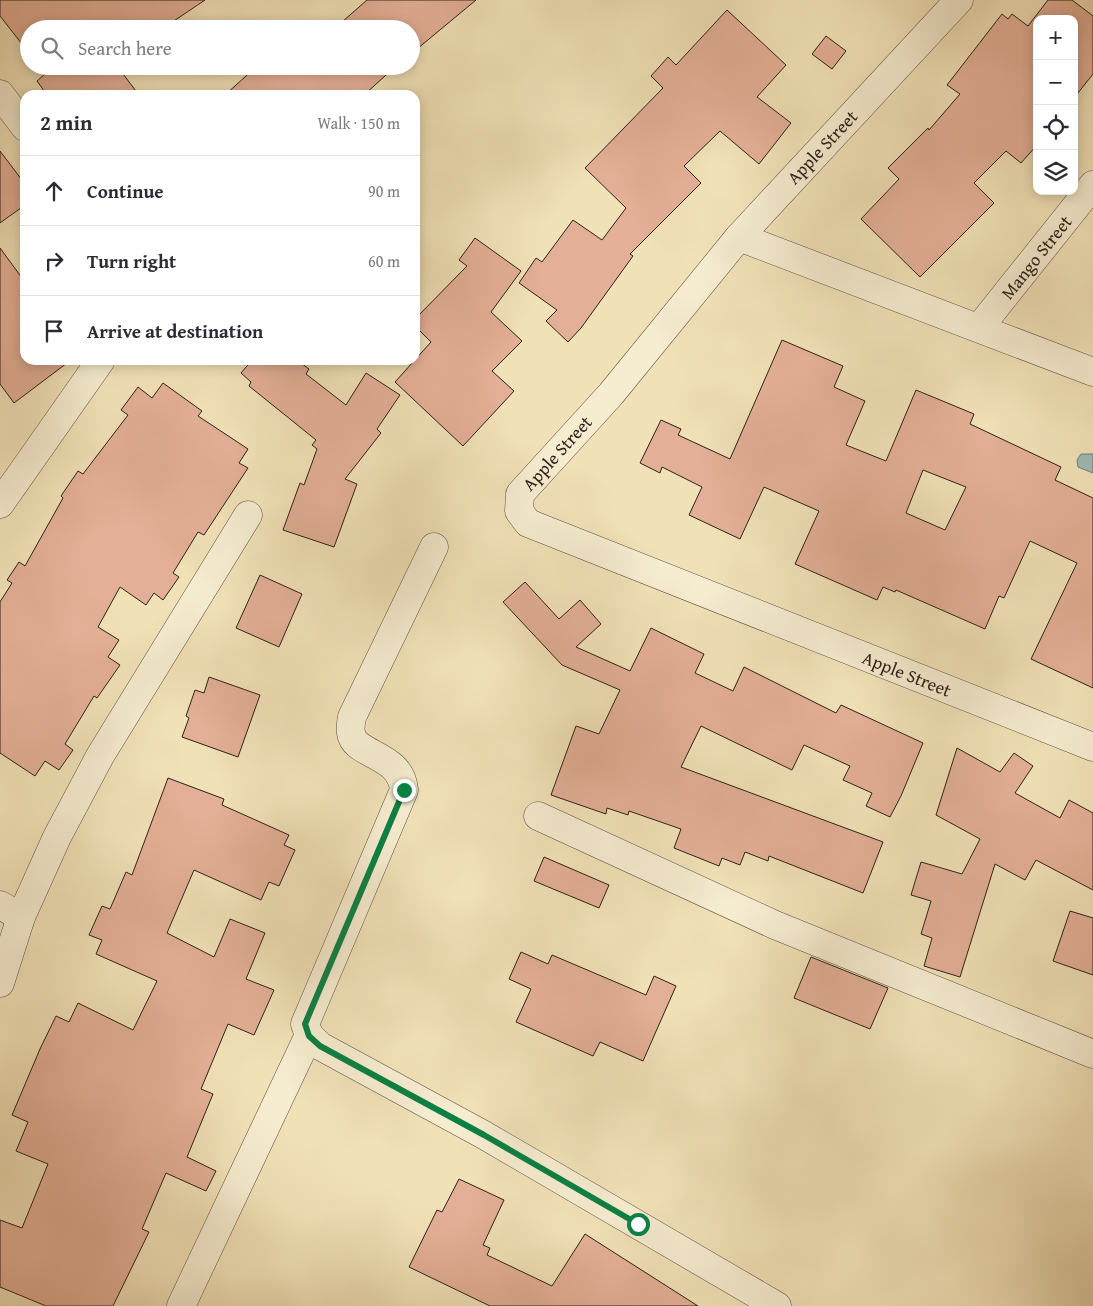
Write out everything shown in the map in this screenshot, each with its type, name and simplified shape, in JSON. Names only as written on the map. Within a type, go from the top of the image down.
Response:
[{"type":"street","name":"Apple Street","points":[[959,0],[739,237],[611,394],[520,494],[519,511],[528,523],[1093,748]]},
{"type":"street","points":[[0,94],[20,120]]},
{"type":"street","name":"Mango Street","points":[[979,328],[1093,184]]},
{"type":"street","points":[[739,237],[1093,372]]},
{"type":"street","points":[[0,504],[97,365]]},
{"type":"street","points":[[0,983],[10,911],[57,838],[100,756],[248,515]]},
{"type":"street","points":[[434,547],[352,717],[351,734],[355,742],[393,765],[403,780],[404,790],[305,1024],[309,1036],[320,1046],[484,1135],[778,1306]]},
{"type":"street","points":[[538,816],[775,924],[1093,1054]]},
{"type":"street","points":[[181,1306],[309,1036]]},
{"type":"water","points":[[1081,454],[1093,454],[1093,473],[1078,467],[1077,460]]},
{"type":"building","points":[[0,0],[205,0],[175,20],[20,20],[20,42],[0,16]]},
{"type":"building","points":[[367,0],[476,0],[420,47],[420,20],[344,20]]},
{"type":"building","points":[[1048,0],[1072,0],[1093,16],[1093,74],[1078,93],[1078,15],[1036,15]]},
{"type":"building","points":[[727,10],[786,65],[757,97],[791,123],[759,164],[720,131],[684,166],[701,183],[630,254],[633,256],[581,328],[568,342],[546,321],[557,310],[519,283],[536,258],[542,262],[573,220],[602,240],[626,208],[585,168],[663,88],[651,76],[668,57],[676,65]]},
{"type":"building","points":[[1002,14],[1008,19],[1012,14],[1028,26],[1033,20],[1033,150],[1021,163],[1006,151],[974,183],[994,203],[920,277],[861,219],[899,179],[888,168],[928,128],[929,130],[960,94],[947,85]]},
{"type":"building","points":[[826,36],[846,51],[832,69],[812,54]]},
{"type":"building","points":[[44,75],[124,75],[135,90],[43,90],[37,81]]},
{"type":"building","points":[[247,75],[386,75],[370,90],[231,90]]},
{"type":"building","points":[[0,151],[20,177],[20,209],[0,223]]},
{"type":"building","points":[[475,238],[521,271],[491,312],[522,341],[492,371],[514,391],[463,446],[395,382],[410,365],[420,365],[420,354],[431,342],[420,331],[420,314],[467,266],[459,260]]},
{"type":"building","points":[[0,248],[20,275],[20,365],[64,365],[14,403],[0,384]]},
{"type":"building","points":[[782,340],[843,366],[834,387],[865,401],[846,445],[886,461],[916,390],[974,414],[970,424],[1061,467],[1055,480],[1093,498],[1093,688],[1031,659],[1077,563],[1030,541],[1004,598],[999,596],[985,629],[896,590],[895,592],[883,587],[877,600],[795,564],[819,511],[764,487],[740,539],[689,515],[702,487],[662,467],[660,473],[640,463],[661,420],[681,429],[678,435],[730,459]],"holes":[[[923,470],[966,487],[945,530],[906,513]]]},
{"type":"building","points":[[248,365],[304,365],[309,369],[306,374],[346,405],[366,373],[400,395],[377,429],[381,433],[345,479],[357,484],[334,547],[283,530],[300,483],[304,485],[317,449],[312,445],[316,440],[249,386],[251,382],[241,373]]},
{"type":"building","points":[[163,383],[202,411],[198,416],[248,449],[239,463],[248,468],[204,535],[198,532],[173,573],[179,577],[163,600],[154,593],[146,605],[120,587],[98,627],[119,640],[108,657],[120,665],[97,698],[94,696],[65,744],[73,750],[59,770],[45,761],[35,776],[0,753],[0,602],[12,583],[7,580],[19,562],[25,566],[63,498],[61,496],[78,471],[83,474],[128,415],[121,410],[138,387],[152,398]]},
{"type":"building","points":[[260,575],[302,594],[279,647],[236,628]]},
{"type":"building","points":[[525,582],[559,619],[580,600],[601,624],[576,647],[630,671],[651,628],[704,654],[695,673],[733,691],[744,667],[836,713],[841,705],[923,743],[890,817],[866,806],[872,793],[843,780],[850,766],[804,745],[792,770],[701,726],[681,767],[883,842],[863,893],[769,856],[768,861],[745,852],[740,865],[722,858],[719,866],[674,848],[681,829],[629,811],[628,815],[607,808],[606,814],[551,795],[576,726],[599,734],[620,690],[562,665],[503,602]]},
{"type":"building","points":[[209,677],[260,695],[238,757],[182,737],[189,718],[186,716],[195,690],[204,693]]},
{"type":"building","points":[[957,748],[1000,772],[1014,753],[1033,766],[1015,793],[1060,818],[1069,800],[1093,813],[1093,890],[1036,860],[1025,880],[995,864],[960,977],[924,966],[932,938],[921,934],[931,901],[911,895],[921,862],[962,874],[980,839],[936,815]]},
{"type":"building","points":[[168,778],[224,799],[222,805],[289,835],[284,845],[295,850],[279,886],[269,882],[261,900],[194,870],[167,933],[214,957],[230,919],[265,933],[246,979],[274,990],[254,1035],[228,1024],[201,1089],[213,1094],[187,1157],[216,1171],[206,1191],[166,1173],[142,1229],[149,1232],[113,1306],[46,1306],[0,1287],[0,1220],[22,1228],[48,1164],[16,1151],[28,1122],[12,1115],[56,1016],[69,1022],[78,1003],[133,1030],[157,981],[96,954],[102,940],[89,935],[102,906],[110,909],[126,872],[132,875]]},
{"type":"building","points":[[544,857],[609,885],[599,908],[534,881]]},
{"type":"building","points":[[1070,911],[1093,918],[1093,975],[1053,961]]},
{"type":"building","points":[[521,952],[548,964],[552,955],[646,995],[654,976],[676,986],[643,1061],[600,1042],[593,1056],[516,1022],[531,989],[509,979]]},
{"type":"building","points":[[811,957],[888,988],[870,1029],[794,998]]},
{"type":"building","points":[[459,1179],[504,1200],[483,1245],[490,1248],[487,1255],[552,1286],[585,1234],[698,1306],[490,1306],[409,1267],[437,1210],[442,1212]]},
{"type":"route","points":[[404,790],[305,1024],[309,1036],[320,1046],[484,1135],[638,1224]]}]
